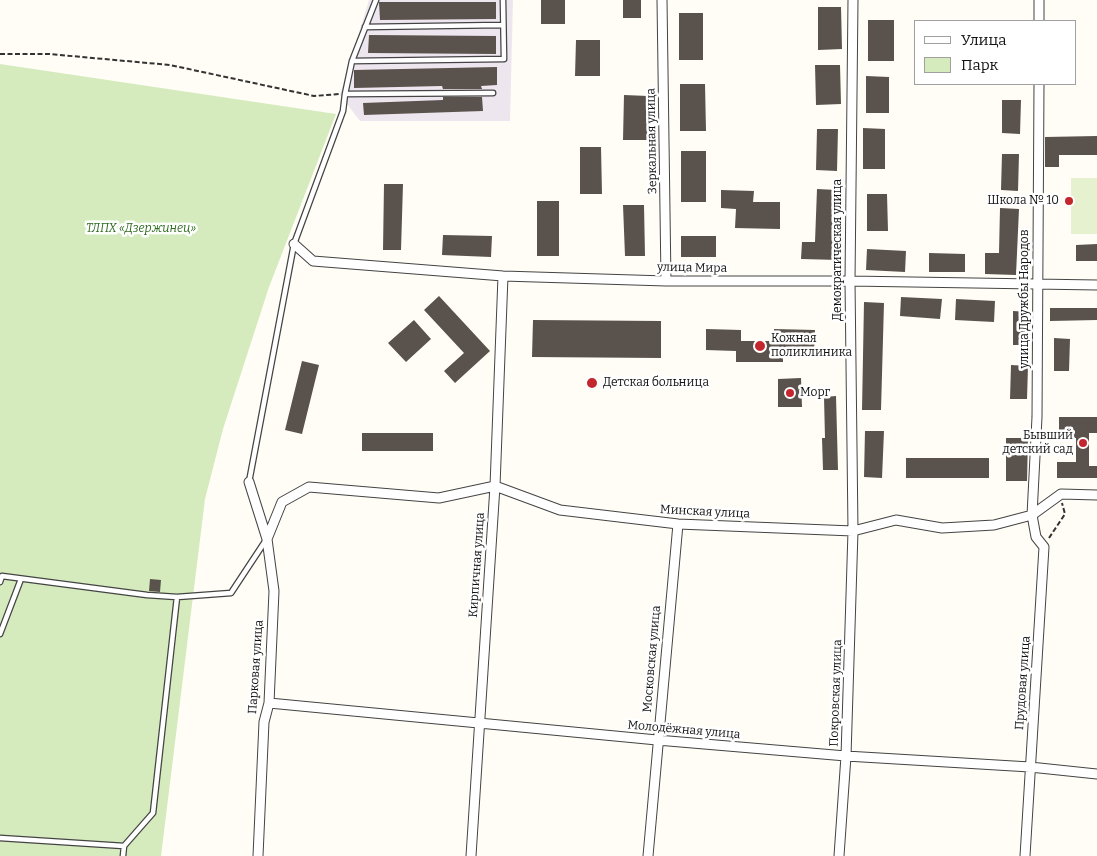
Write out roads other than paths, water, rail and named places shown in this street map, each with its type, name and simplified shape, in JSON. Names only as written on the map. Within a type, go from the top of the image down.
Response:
[{"type":"street","name":"Зеркальная улица","points":[[662,0],[666,281]]},
{"type":"street","name":"Демократическая улица","points":[[853,0],[850,281],[853,531]]},
{"type":"street","points":[[1039,0],[1039,20]]},
{"type":"street","name":"улица Дружбы Народов","points":[[1032,515],[1037,417],[1039,85]]},
{"type":"street","name":"улица Мира","points":[[294,244],[313,261],[503,276],[666,281],[850,281],[1097,285]]},
{"type":"street","name":"Кирпичная улица","points":[[471,856],[495,486],[503,276]]},
{"type":"street","name":"Парковая улица","points":[[249,482],[267,539],[274,591],[268,703],[264,722],[258,856]]},
{"type":"street","points":[[267,539],[282,502],[309,487],[439,498],[495,486]]},
{"type":"street","name":"Минская улица","points":[[495,486],[560,510],[678,524],[853,531],[896,520],[942,528],[994,525],[1032,515],[1060,494],[1097,495]]},
{"type":"street","name":"Прудовая улица","points":[[1025,856],[1044,547],[1036,537],[1032,515]]},
{"type":"street","name":"Московская улица","points":[[648,856],[678,524]]},
{"type":"street","name":"Покровская улица","points":[[839,856],[846,756],[853,531]]},
{"type":"street","name":"Молодёжная улица","points":[[268,703],[657,740],[846,756],[1030,767],[1097,774]]},
{"type":"lane","points":[[249,482],[294,244],[343,111],[352,60],[376,0]]},
{"type":"lane","points":[[352,60],[504,59],[503,0]]},
{"type":"lane","points":[[365,27],[502,25]]},
{"type":"lane","points":[[345,94],[493,93]]},
{"type":"lane","points":[[0,582],[2,576],[147,595],[177,597],[230,593],[267,539]]},
{"type":"lane","points":[[0,634],[21,579]]},
{"type":"lane","points":[[123,856],[124,846],[153,813],[177,597]]},
{"type":"lane","points":[[0,838],[124,846]]},
{"type":"place","name":"Школа № 10","points":[[1069,201]]},
{"type":"place","name":"Кожная поликлиника","points":[[760,346]]},
{"type":"place","name":"Детская больница","points":[[592,383]]},
{"type":"place","name":"Морг","points":[[790,393]]},
{"type":"place","name":"Бывший детский сад","points":[[1083,443]]},
{"type":"park label","name":"ТЛПХ «Дзержинец»","points":[[141,229]]}]
